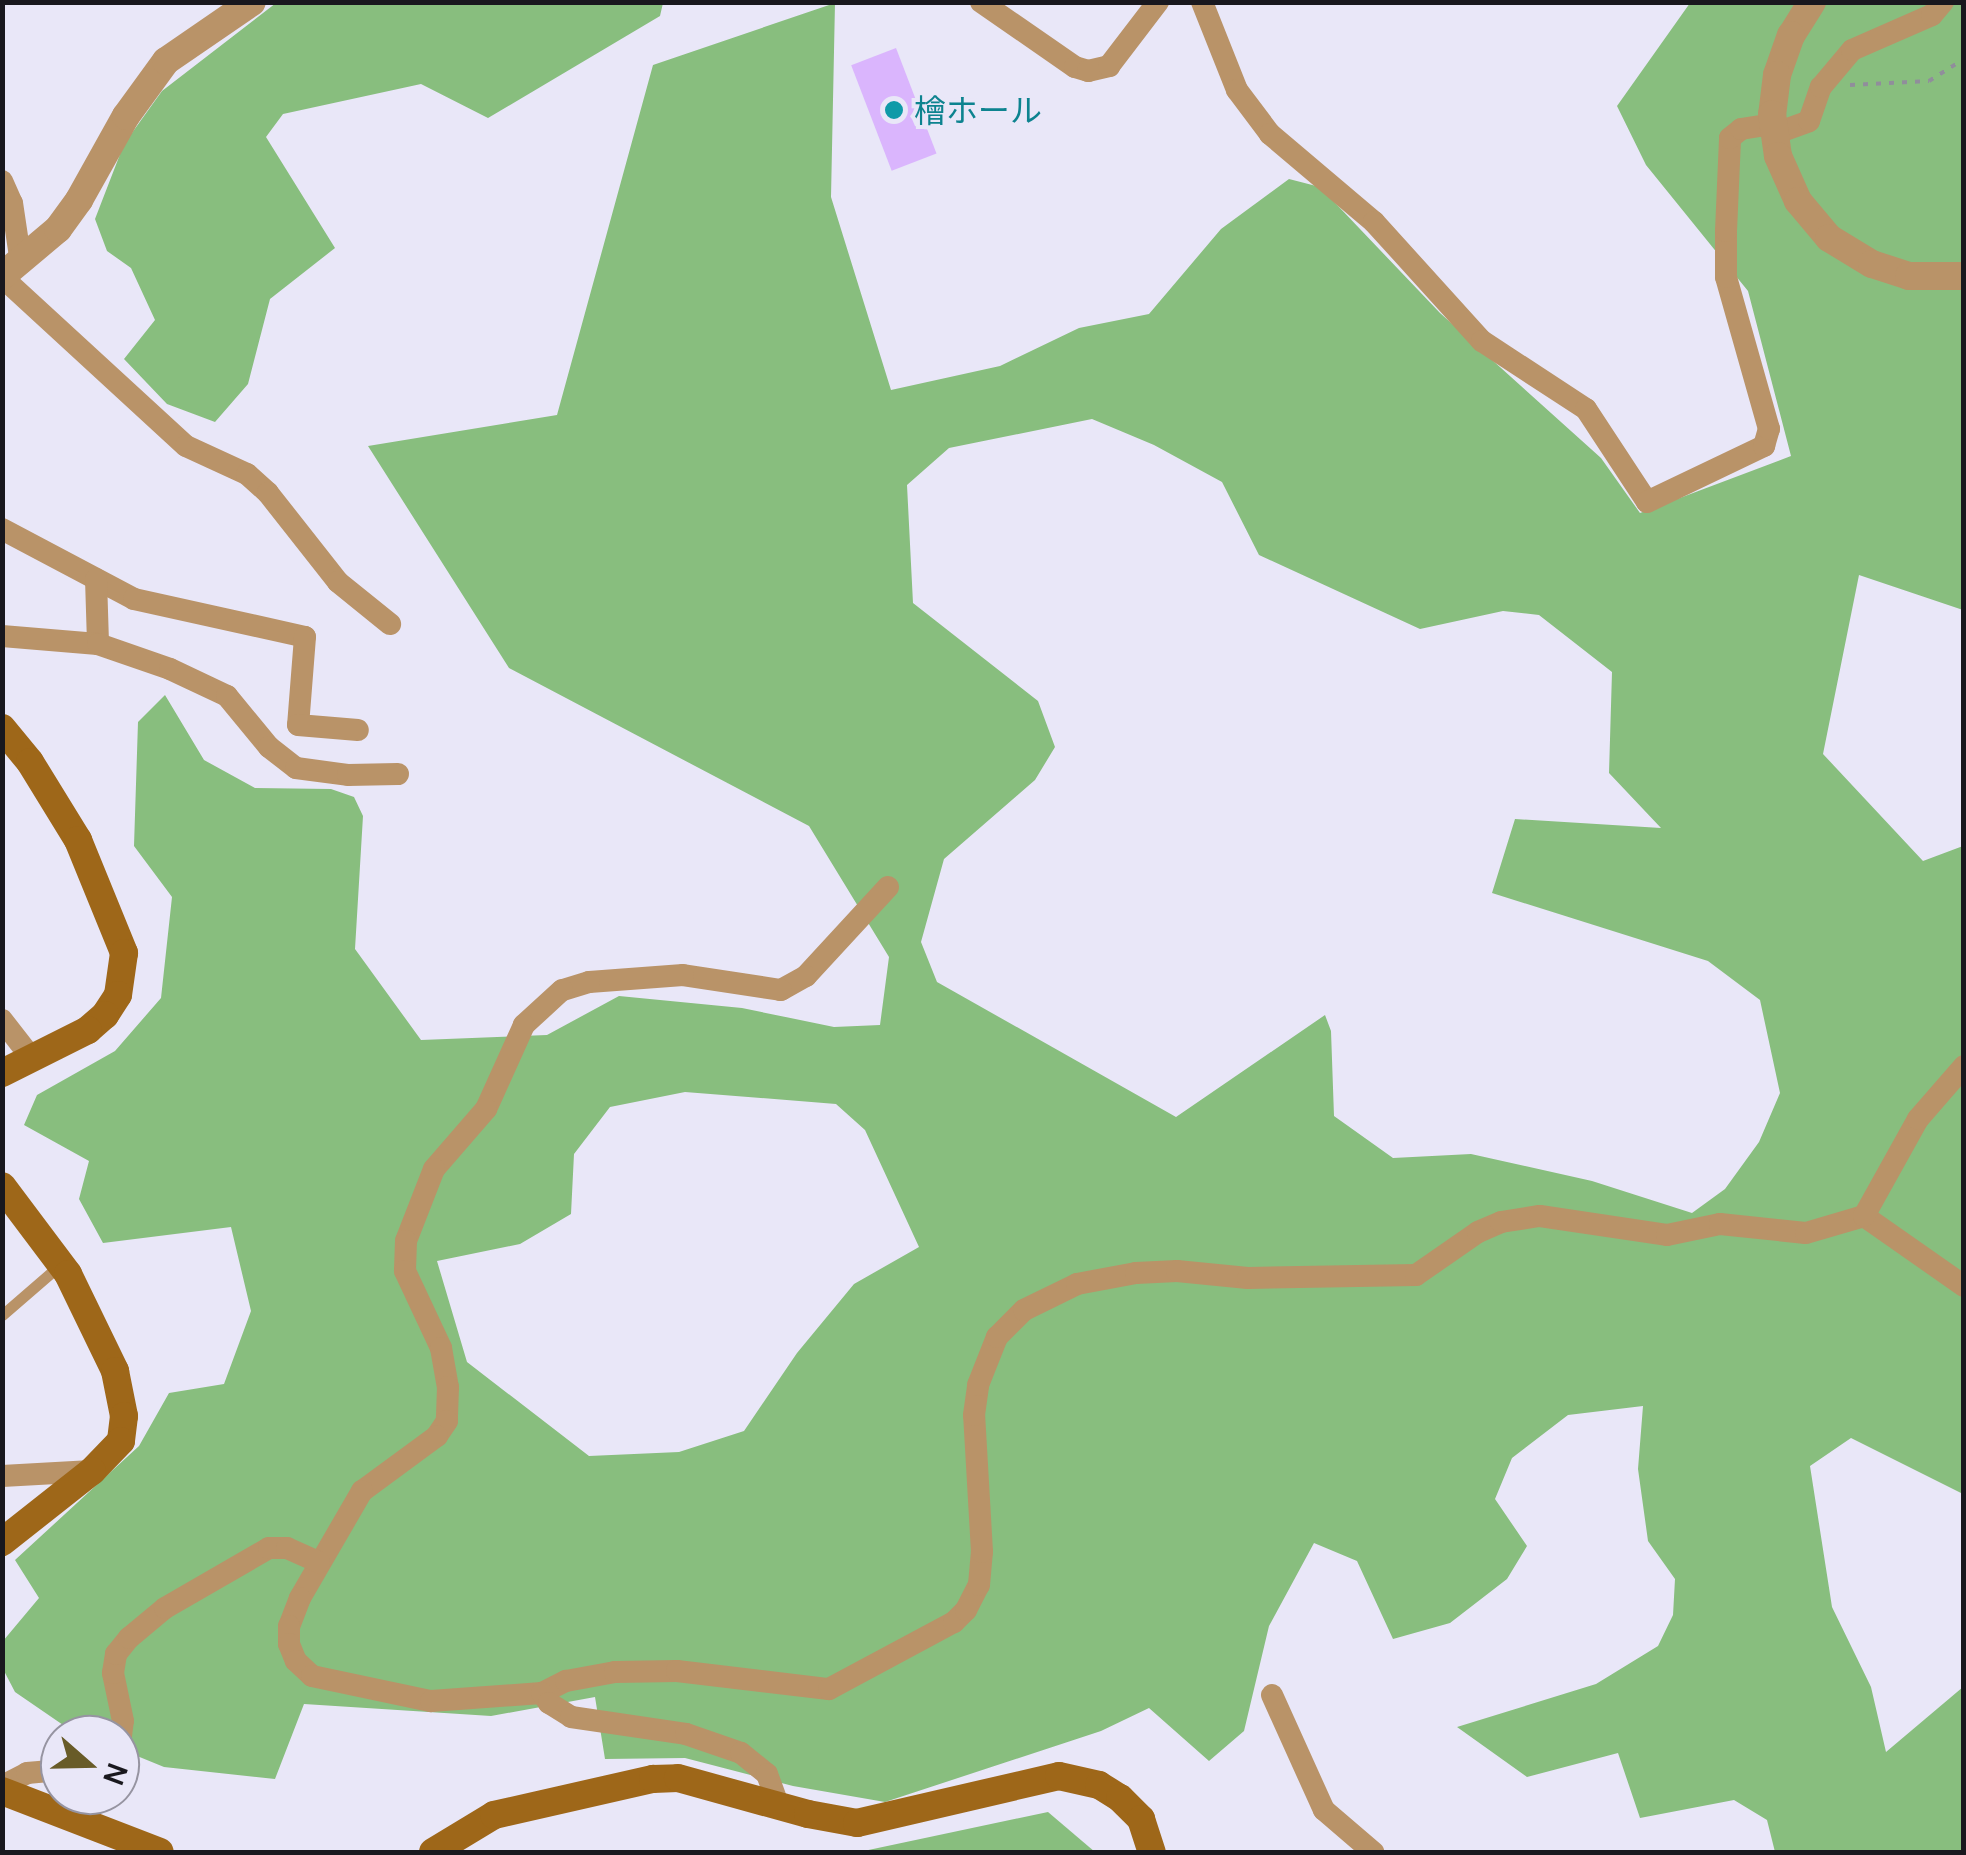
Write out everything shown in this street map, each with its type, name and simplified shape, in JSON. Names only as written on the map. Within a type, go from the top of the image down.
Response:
[{"type":"main road","points":[[2,728],[30,762],[78,840],[124,953],[118,995],[106,1015],[88,1030],[2,1073]]},
{"type":"main road","points":[[2,1186],[61,1264],[115,1371],[124,1416],[121,1441],[92,1472],[2,1542]]},
{"type":"main road","points":[[434,1852],[494,1815],[653,1779],[678,1778],[842,1822],[878,1822],[1059,1776],[1099,1785],[1120,1798],[1141,1819],[1152,1852]]},
{"type":"main road","points":[[2,1788],[160,1852]]},
{"type":"street","points":[[9,272],[58,229],[79,200],[126,116],[166,62],[223,12],[252,2]]},
{"type":"street","points":[[981,2],[1075,68],[1088,71],[1109,66],[1158,2]]},
{"type":"street","points":[[1202,2],[1237,90],[1270,134],[1374,222],[1482,340],[1586,408],[1647,502],[1764,446],[1769,429],[1726,277],[1730,138],[1742,129],[1773,129],[1810,120],[1821,87],[1852,50],[1932,15],[1943,2]]},
{"type":"street","points":[[1812,2],[1791,35],[1777,75],[1773,129],[1798,200],[1813,223],[1846,251],[1909,276],[1964,276]]},
{"type":"street","points":[[2,181],[12,203],[9,272],[186,446],[247,474],[268,492],[338,582],[390,624]]},
{"type":"street","points":[[2,529],[134,600],[305,637],[298,725],[358,730]]},
{"type":"street","points":[[96,579],[98,644]]},
{"type":"street","points":[[2,636],[98,644],[170,669],[227,696],[269,747],[296,768],[348,775],[398,774]]},
{"type":"street","points":[[888,887],[806,976],[781,990],[683,975],[590,982],[562,990],[532,1016],[486,1109],[434,1169],[406,1241],[405,1271],[441,1348],[448,1387],[447,1421],[437,1436],[362,1492],[319,1562],[289,1626],[296,1661],[312,1676],[430,1701],[542,1693],[566,1681],[615,1672],[677,1671],[829,1688],[954,1622],[979,1585],[982,1552],[974,1415],[978,1385],[997,1338],[1040,1300],[1077,1284],[1136,1272],[1178,1271],[1248,1278],[1416,1275],[1478,1232],[1501,1222],[1540,1216],[1667,1236],[1720,1224],[1806,1233],[1864,1216],[1918,1120],[1964,1066]]},
{"type":"street","points":[[2,1020],[30,1056]]},
{"type":"street","points":[[1864,1216],[1890,1230],[1964,1286]]},
{"type":"street","points":[[2,1476],[92,1472]]},
{"type":"street","points":[[122,1715],[112,1673],[116,1654],[165,1608],[268,1548],[287,1548],[319,1562]]},
{"type":"street","points":[[542,1693],[549,1703],[571,1717],[686,1734],[741,1753],[767,1774],[778,1804]]},
{"type":"street","points":[[1272,1695],[1324,1810],[1373,1852]]},
{"type":"street","points":[[2,1788],[27,1774],[40,1772]]},
{"type":"lane","points":[[2,1315],[61,1264]]},
{"type":"path","points":[[1821,87],[1928,81],[1960,60]]},
{"type":"green space","points":[[276,3],[663,3],[660,16],[488,118],[421,84],[283,114],[266,137],[335,248],[270,299],[248,384],[215,422],[167,404],[124,359],[155,320],[131,268],[107,251],[95,219],[124,144],[162,91]]},
{"type":"green space","points":[[835,3],[831,197],[891,390],[1000,366],[1079,328],[1149,314],[1221,229],[1289,179],[1320,187],[1440,313],[1601,458],[1640,513],[1791,456],[1748,291],[1646,165],[1617,106],[1690,3],[1963,3],[1963,610],[1859,575],[1823,754],[1923,861],[1963,846],[1963,1494],[1851,1438],[1810,1466],[1832,1607],[1871,1687],[1886,1752],[1963,1687],[1963,1852],[1775,1852],[1767,1820],[1734,1800],[1640,1818],[1618,1753],[1527,1777],[1457,1727],[1596,1684],[1658,1646],[1673,1615],[1675,1579],[1648,1541],[1638,1469],[1643,1406],[1568,1415],[1512,1458],[1495,1499],[1527,1546],[1507,1579],[1450,1623],[1393,1639],[1357,1561],[1314,1543],[1269,1626],[1244,1731],[1209,1761],[1149,1708],[1101,1731],[885,1802],[793,1786],[685,1758],[605,1759],[595,1697],[491,1716],[304,1704],[275,1779],[164,1767],[140,1757],[140,1715],[49,1715],[15,1692],[3,1669],[3,1641],[39,1598],[15,1560],[139,1446],[169,1393],[224,1384],[251,1311],[231,1227],[103,1243],[79,1199],[89,1161],[24,1125],[37,1095],[115,1051],[161,998],[172,897],[134,846],[138,722],[165,695],[204,760],[255,788],[331,789],[354,797],[363,816],[355,949],[421,1040],[547,1035],[619,996],[742,1008],[834,1027],[880,1025],[889,957],[809,826],[509,668],[368,446],[557,415],[653,65]],"holes":[[[1092,419],[1154,445],[1222,482],[1259,555],[1420,629],[1503,611],[1539,615],[1612,672],[1609,773],[1661,828],[1515,819],[1492,893],[1708,961],[1760,1000],[1780,1093],[1759,1142],[1725,1189],[1692,1213],[1592,1181],[1471,1154],[1393,1158],[1334,1116],[1331,1031],[1325,1015],[1176,1117],[937,982],[921,942],[944,859],[1035,780],[1055,747],[1038,701],[913,603],[907,485],[949,448]],[[685,1092],[836,1104],[865,1130],[919,1247],[854,1284],[797,1353],[744,1431],[679,1452],[589,1456],[467,1362],[437,1261],[520,1244],[571,1214],[574,1154],[610,1107]]]},
{"type":"green space","points":[[1048,1812],[1095,1852],[859,1852]]},
{"type":"building","name":"檜ホール","points":[[896,48],[936,153],[892,171],[851,65]]},
{"type":"place","name":"檜ホール","points":[[894,110]]}]
